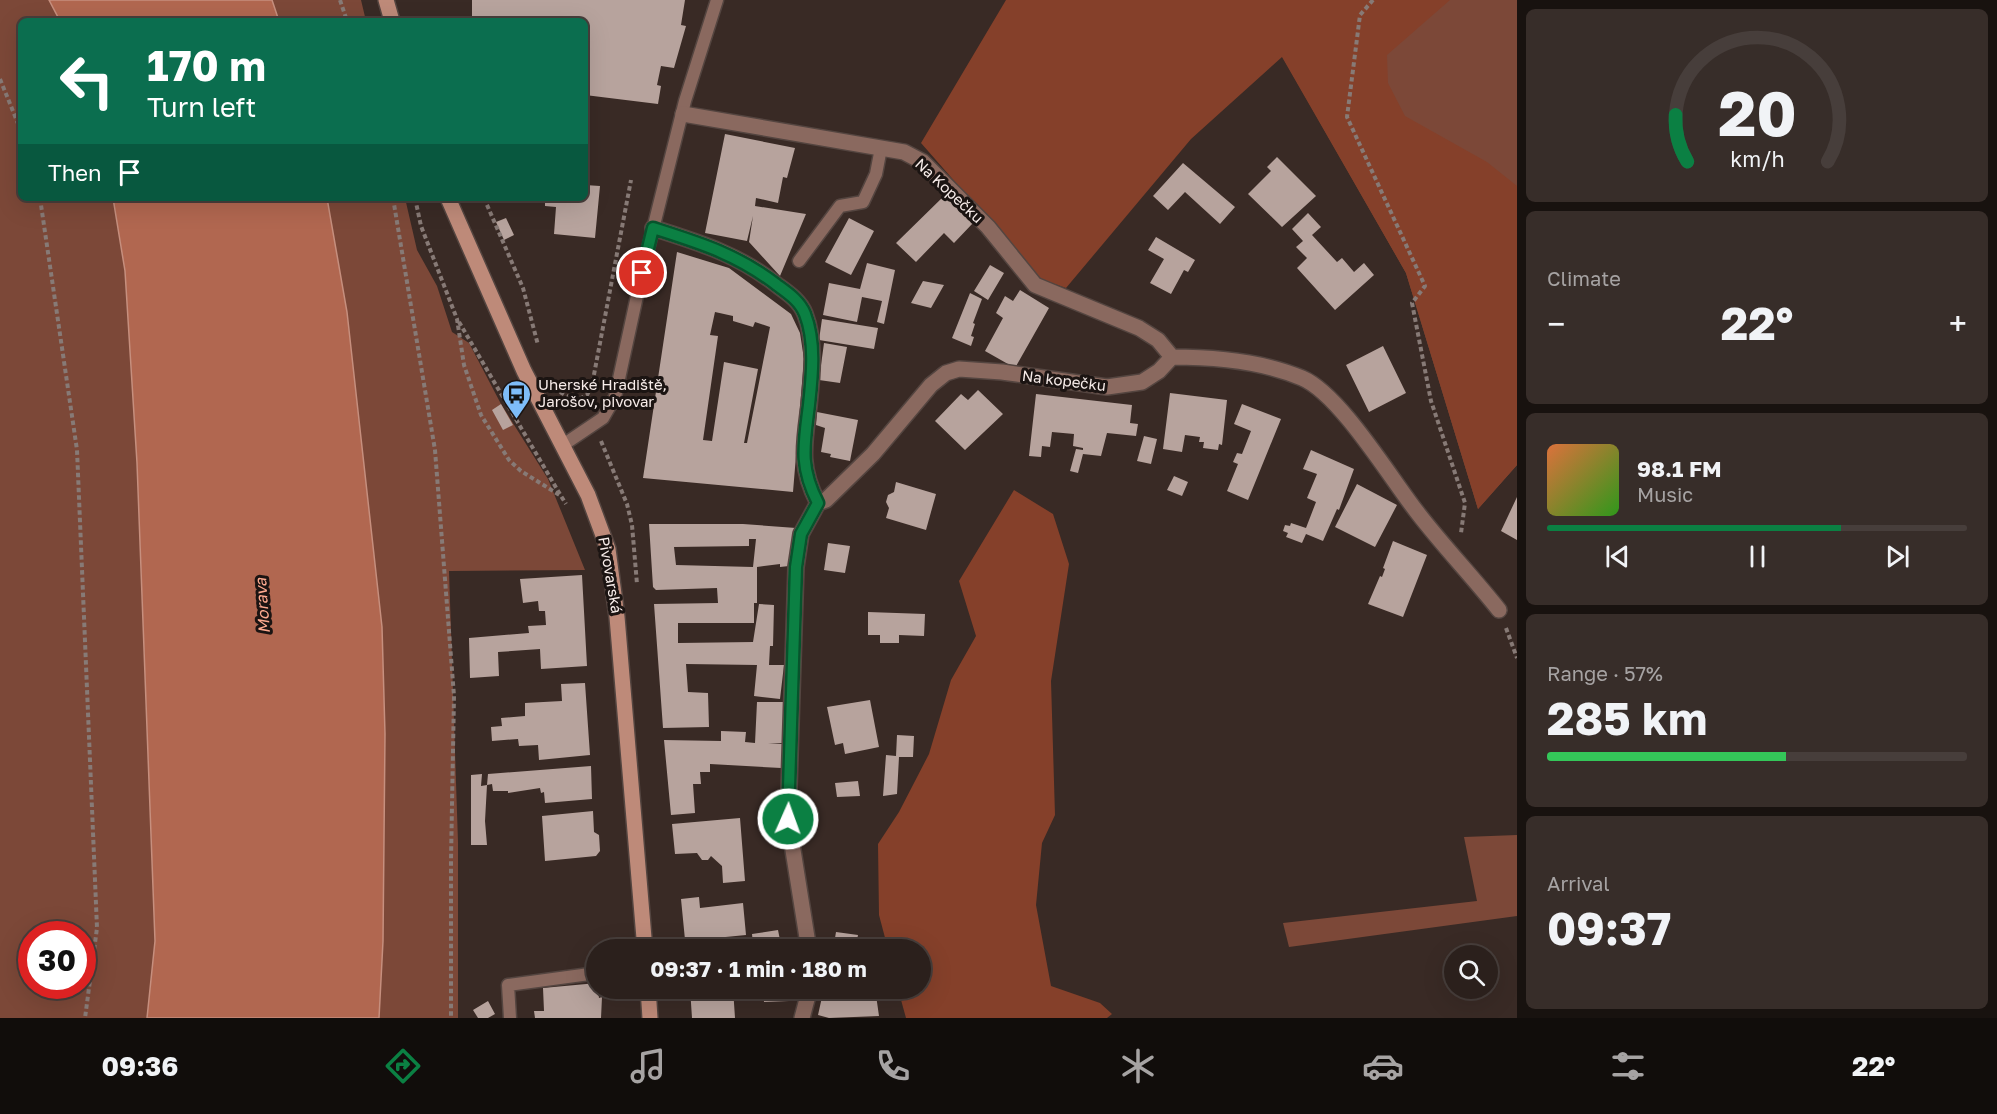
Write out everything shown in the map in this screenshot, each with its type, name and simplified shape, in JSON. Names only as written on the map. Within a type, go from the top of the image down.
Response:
[{"type":"main road","points":[[386,0],[391,18]]},
{"type":"main road","name":"Pivovarská","points":[[449,201],[524,371],[596,515],[611,571],[644,939]]},
{"type":"main road","points":[[649,999],[650,1018]]},
{"type":"street","name":"Na Kopečku","points":[[682,114],[904,152],[923,162],[988,227],[1035,285],[1139,328],[1158,340],[1172,357]]},
{"type":"street","points":[[653,228],[736,257],[765,275],[800,304],[810,330],[812,375],[803,466],[807,482],[818,503],[801,534],[796,567],[788,819],[807,939]]},
{"type":"street","points":[[1172,357],[1205,357],[1255,364],[1302,378],[1313,385],[1332,402],[1376,453],[1418,513],[1499,610]]},
{"type":"street","name":"Na kopečku","points":[[818,503],[826,500],[873,454],[931,385],[946,373],[959,369],[1002,372],[1107,387],[1142,382],[1159,371],[1172,357]]},
{"type":"street","points":[[802,1018],[807,999]]},
{"type":"lane","points":[[563,446],[603,418],[615,397],[653,228],[682,114],[717,0]]},
{"type":"lane","points":[[800,261],[840,206],[863,202],[876,174],[881,148]]},
{"type":"lane","points":[[510,1018],[508,986],[586,975]]},
{"type":"path","points":[[340,0],[346,18]]},
{"type":"path","points":[[1373,0],[1359,15],[1347,117],[1425,286],[1412,303],[1431,401],[1465,502],[1457,558]]},
{"type":"path","points":[[0,79],[18,124]]},
{"type":"path","points":[[555,388],[576,401],[587,395],[592,385],[631,180]]},
{"type":"path","points":[[40,201],[77,450],[97,928],[85,1018]]},
{"type":"path","points":[[394,201],[435,450],[454,696],[450,860],[451,1018]]},
{"type":"path","points":[[416,201],[421,226],[457,319],[567,506]]},
{"type":"path","points":[[485,201],[522,288],[543,356]]},
{"type":"path","points":[[457,319],[464,365],[481,415],[499,447],[521,471],[561,496]]},
{"type":"path","points":[[1499,610],[1517,658]]},
{"type":"shaded area","points":[[0,0],[49,0],[58,18],[18,18],[18,201],[113,201],[125,271],[137,463],[155,942],[147,1018],[0,1018]]},
{"type":"shaded area","points":[[272,0],[361,0],[365,18],[278,18]]},
{"type":"shaded area","points":[[1006,0],[1450,0],[1387,55],[1388,83],[1405,116],[1487,162],[1517,186],[1517,465],[1478,509],[1406,273],[1282,57],[1191,139],[1066,288],[1040,279],[921,143]]},
{"type":"shaded area","points":[[1344,0],[1517,0],[1517,465],[1478,509],[1406,273],[1282,56]]},
{"type":"shaded area","points":[[328,201],[406,201],[417,250],[437,286],[452,332],[469,343],[501,404],[548,479],[585,570],[449,571],[458,842],[458,1018],[379,1018],[383,941],[385,734],[382,627],[347,312]]},
{"type":"shaded area","points":[[1014,490],[1053,514],[1069,564],[1051,681],[1055,815],[1042,843],[1036,905],[1051,986],[1100,1003],[1112,1014],[1107,1018],[906,1018],[901,999],[931,999],[931,939],[885,939],[879,915],[878,844],[899,812],[929,754],[951,680],[976,636],[959,581]]},
{"type":"shaded area","points":[[1517,835],[1517,916],[1289,947],[1283,923],[1477,901],[1464,837]]},
{"type":"water","points":[[49,0],[272,0],[278,18],[58,18]]},
{"type":"water","name":"Morava","points":[[113,201],[328,201],[347,312],[382,627],[385,734],[383,941],[379,1018],[147,1018],[155,941],[137,463],[125,271]]},
{"type":"building","points":[[472,0],[685,0],[681,25],[686,26],[674,68],[661,66],[657,85],[661,86],[658,104],[588,95],[588,18],[472,18]]},
{"type":"building","points":[[725,134],[795,148],[787,178],[783,177],[778,203],[756,198],[755,206],[806,214],[780,276],[749,242],[753,216],[747,241],[705,233]]},
{"type":"building","points":[[1277,157],[1316,196],[1282,227],[1248,194],[1271,171],[1267,167]]},
{"type":"building","points":[[1183,163],[1235,207],[1220,224],[1185,192],[1168,210],[1153,196]]},
{"type":"building","points":[[588,185],[600,186],[595,238],[554,234],[556,207],[545,206],[545,201],[588,201]]},
{"type":"building","points":[[945,195],[973,223],[954,243],[944,233],[916,262],[896,243]]},
{"type":"building","points":[[1308,213],[1321,227],[1312,235],[1337,262],[1342,258],[1354,272],[1364,263],[1374,275],[1335,310],[1297,268],[1307,258],[1296,247],[1303,241],[1292,229]]},
{"type":"building","points":[[506,218],[514,235],[504,240],[496,222]]},
{"type":"building","points":[[849,218],[874,231],[851,275],[825,262]]},
{"type":"building","points":[[1156,237],[1195,260],[1188,272],[1184,270],[1171,294],[1150,283],[1164,259],[1148,250]]},
{"type":"building","points":[[677,252],[729,268],[791,314],[800,333],[804,359],[793,492],[643,478]],"holes":[[[715,312],[733,316],[733,321],[753,327],[755,322],[770,327],[747,443],[744,443],[758,369],[724,362],[712,441],[703,440],[718,336],[710,335]]]},
{"type":"building","points":[[867,263],[895,270],[884,324],[877,322],[882,301],[862,297],[857,322],[823,315],[829,283],[860,289]]},
{"type":"building","points":[[990,265],[1004,273],[988,300],[974,291]]},
{"type":"building","points":[[923,281],[944,285],[931,308],[911,303]]},
{"type":"building","points":[[1020,290],[1049,308],[1015,368],[985,351],[1003,318],[996,313],[1005,296],[1013,301]]},
{"type":"building","points":[[970,293],[982,299],[973,323],[975,324],[971,336],[974,337],[971,346],[952,338]]},
{"type":"building","points":[[822,319],[878,328],[874,349],[819,340]]},
{"type":"building","points":[[824,343],[847,347],[840,383],[819,380]]},
{"type":"building","points":[[1383,346],[1406,393],[1369,412],[1346,365]]},
{"type":"building","points":[[978,390],[1003,414],[965,450],[935,421],[961,394],[968,400]]},
{"type":"building","points":[[1170,393],[1227,400],[1222,445],[1219,444],[1218,450],[1203,448],[1204,442],[1199,442],[1200,437],[1185,435],[1182,452],[1163,449]]},
{"type":"building","points":[[1036,394],[1132,405],[1130,423],[1138,424],[1136,436],[1107,433],[1101,456],[1083,454],[1078,473],[1070,471],[1076,449],[1083,450],[1083,448],[1073,446],[1074,434],[1052,432],[1050,447],[1042,446],[1041,457],[1029,456]]},
{"type":"building","points":[[501,404],[513,425],[503,430],[492,410]]},
{"type":"building","points":[[1242,404],[1281,419],[1248,500],[1227,491],[1238,464],[1233,462],[1237,453],[1242,454],[1251,431],[1234,424]]},
{"type":"building","points":[[817,412],[858,420],[850,461],[830,457],[831,454],[821,452],[825,428],[816,425]]},
{"type":"building","points":[[1144,436],[1157,439],[1151,464],[1137,461]]},
{"type":"building","points":[[1311,450],[1354,469],[1339,510],[1337,509],[1323,541],[1306,534],[1302,543],[1286,537],[1288,533],[1283,531],[1285,525],[1290,526],[1291,523],[1306,528],[1316,502],[1307,498],[1317,474],[1303,469]]},
{"type":"building","points":[[1174,476],[1188,482],[1182,496],[1167,490]]},
{"type":"building","points":[[896,482],[936,494],[926,530],[886,518],[889,508],[886,502],[888,495],[894,492]]},
{"type":"building","points":[[1357,484],[1397,505],[1375,547],[1335,527]]},
{"type":"building","points":[[1517,497],[1517,540],[1501,531]]},
{"type":"building","points":[[649,524],[743,524],[796,528],[789,566],[780,567],[780,564],[757,567],[757,603],[754,603],[754,623],[678,623],[678,643],[753,642],[759,604],[774,605],[773,646],[770,646],[769,665],[784,665],[780,699],[754,696],[757,665],[686,664],[688,692],[708,693],[709,727],[663,728],[654,604],[718,603],[717,588],[656,590],[653,587]],"holes":[[[749,539],[756,539],[753,567],[676,565],[674,547],[749,546]]]},
{"type":"building","points":[[1393,541],[1427,555],[1403,617],[1368,604],[1380,576],[1382,577]]},
{"type":"building","points":[[828,543],[850,546],[845,573],[824,570]]},
{"type":"building","points":[[582,575],[587,666],[541,669],[540,649],[498,652],[499,676],[470,678],[469,638],[529,633],[528,626],[546,625],[545,611],[539,611],[538,601],[523,603],[520,579]]},
{"type":"building","points":[[868,612],[925,614],[924,636],[899,635],[899,643],[880,643],[880,635],[868,635]]},
{"type":"building","points":[[585,683],[590,755],[539,760],[538,745],[519,746],[518,739],[492,741],[491,727],[502,726],[501,718],[525,716],[525,703],[562,701],[561,684]]},
{"type":"building","points":[[870,700],[879,747],[845,754],[843,743],[835,745],[827,707]]},
{"type":"building","points":[[757,702],[785,702],[783,743],[768,743],[783,744],[781,768],[710,764],[710,772],[700,772],[701,784],[693,784],[695,813],[671,815],[664,740],[721,741],[721,731],[746,732],[745,742],[755,743]]},
{"type":"building","points":[[897,735],[914,736],[913,757],[899,757],[897,794],[883,796],[886,755],[896,756]]},
{"type":"building","points":[[591,766],[592,799],[545,803],[544,792],[541,793],[540,788],[508,793],[508,791],[493,791],[492,784],[487,785],[488,774]]},
{"type":"building","points":[[482,774],[481,786],[487,785],[485,821],[487,845],[471,845],[471,775]]},
{"type":"building","points":[[858,781],[860,796],[837,797],[835,783]]},
{"type":"building","points":[[593,811],[594,832],[599,835],[600,851],[596,856],[545,861],[542,816]]},
{"type":"building","points":[[740,818],[745,881],[723,883],[722,866],[711,856],[708,860],[702,860],[697,853],[675,854],[672,824]]},
{"type":"building","points":[[699,897],[700,908],[743,903],[746,935],[685,939],[681,899]]},
{"type":"building","points":[[778,930],[780,939],[752,939],[752,934]]},
{"type":"building","points":[[836,932],[858,935],[857,939],[835,939]]},
{"type":"building","points":[[586,984],[586,999],[602,999],[601,1018],[535,1018],[534,1011],[544,1011],[543,988]]},
{"type":"building","points":[[691,999],[734,999],[735,1018],[692,1018]]},
{"type":"building","points":[[764,999],[789,999],[789,1001],[764,1002]]},
{"type":"building","points":[[822,999],[877,999],[879,1016],[829,1018],[818,1015]]},
{"type":"building","points":[[488,1001],[495,1014],[488,1018],[478,1018],[473,1010]]},
{"type":"place","name":"Uherské Hradiště, Jarošov, pivovar","points":[[517,420]]},
{"type":"route","points":[[642,273],[653,228],[698,242],[726,252],[751,265],[789,294],[800,304],[810,330],[812,375],[803,466],[807,482],[818,503],[801,534],[796,567],[788,819]]}]
